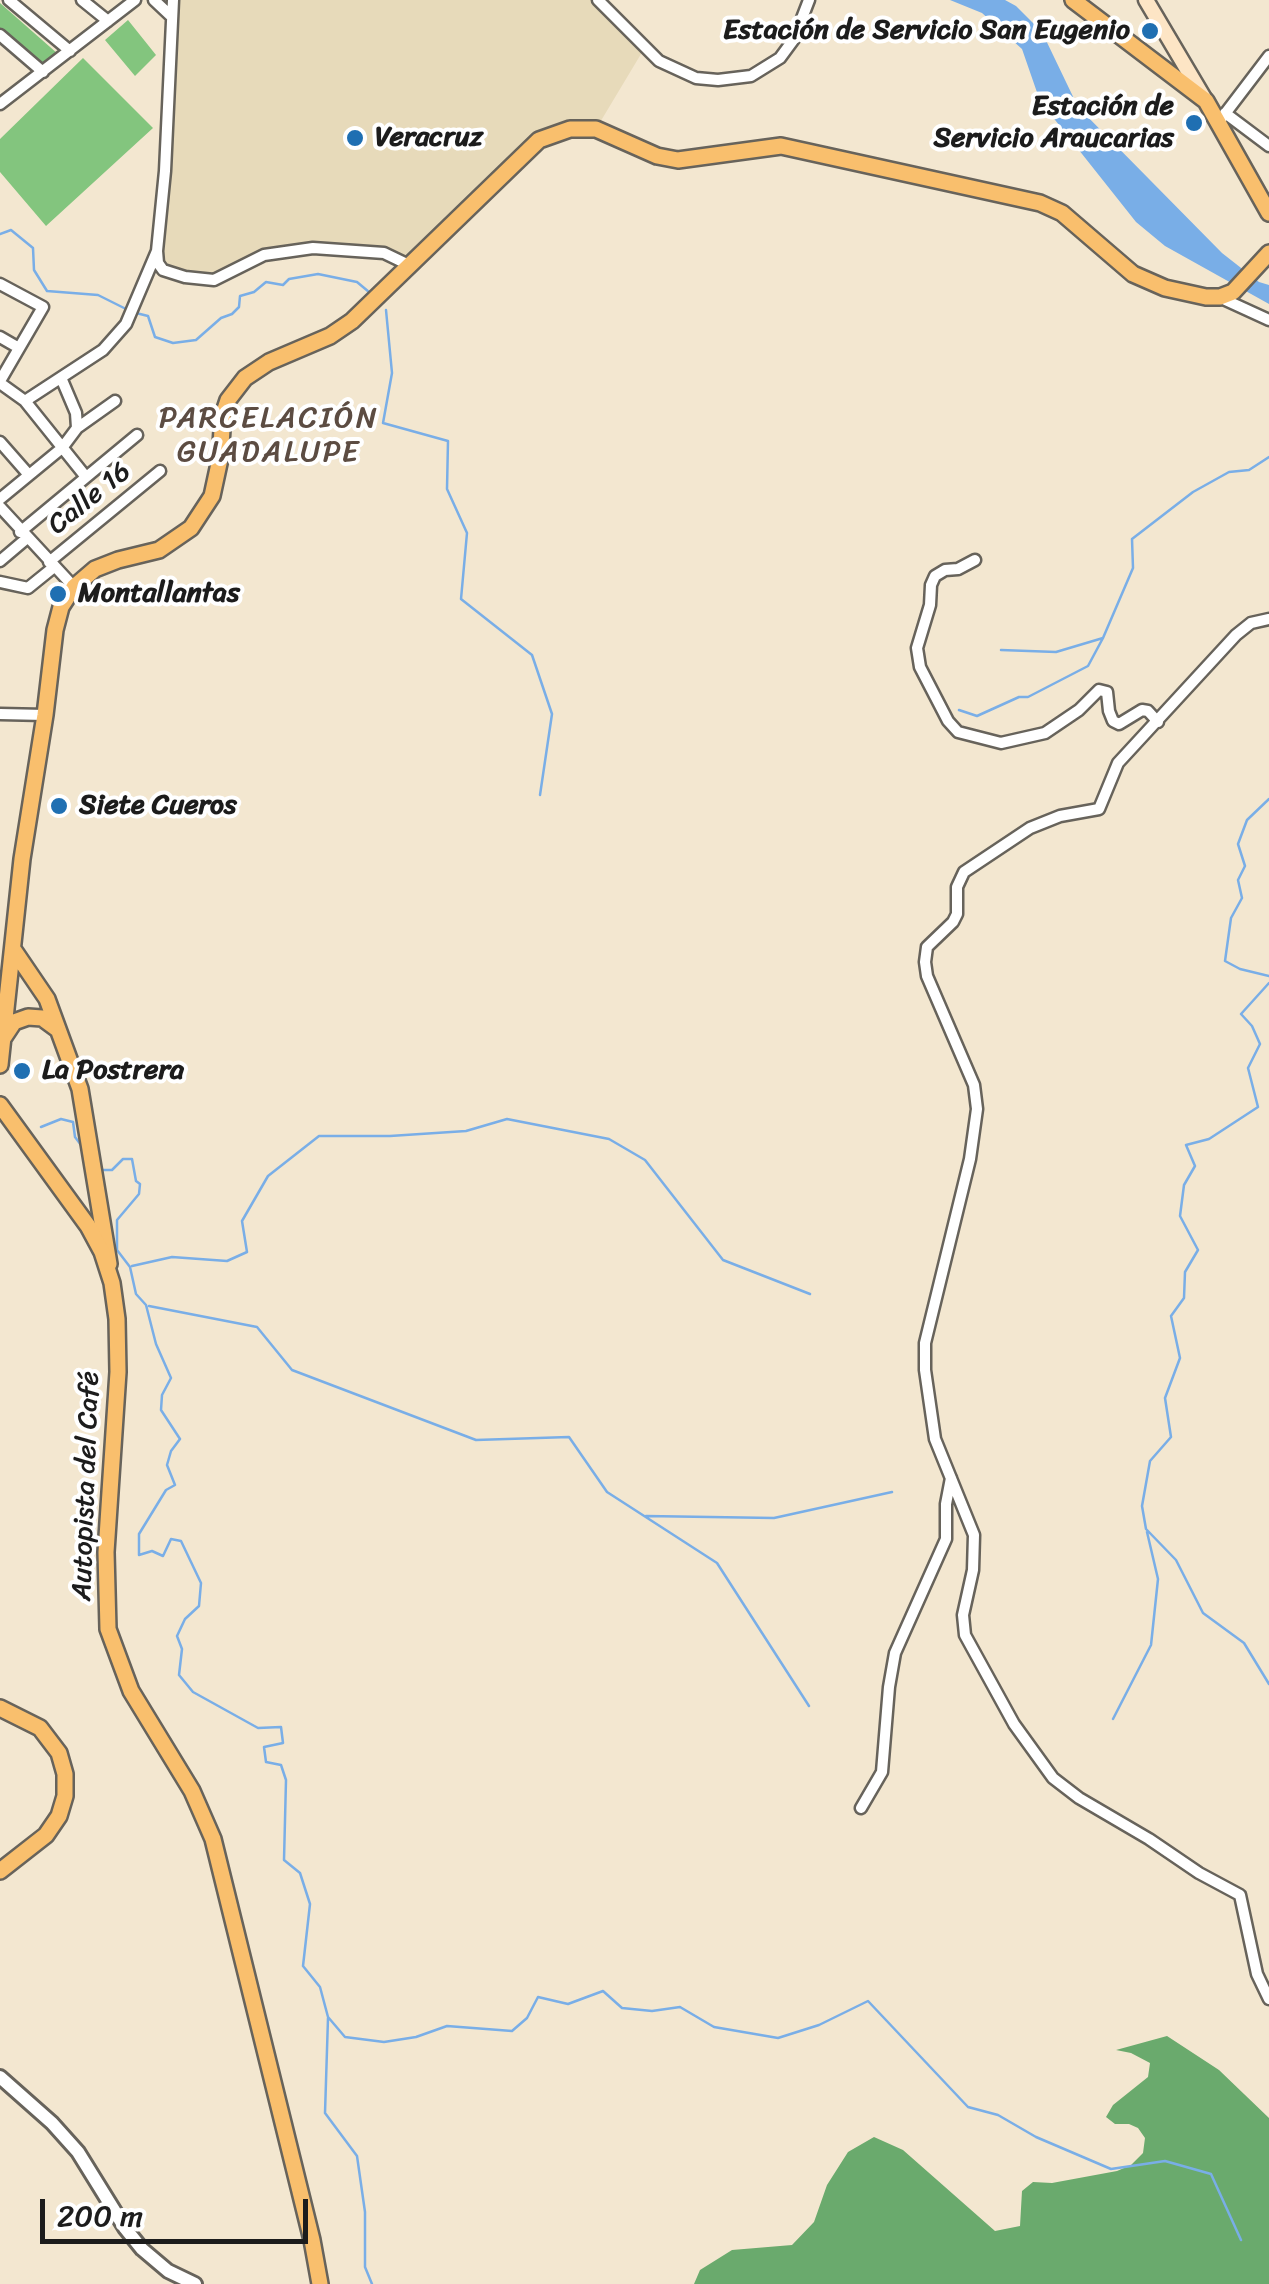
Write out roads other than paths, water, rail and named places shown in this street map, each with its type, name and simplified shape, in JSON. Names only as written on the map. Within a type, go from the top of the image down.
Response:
[{"type":"main road","points":[[1074,0],[1206,101],[1221,118],[1269,213]]},
{"type":"main road","points":[[1148,1],[1206,101]]},
{"type":"main road","points":[[0,1065],[22,859],[61,608],[74,587],[95,569],[159,550],[191,528],[212,496],[223,415],[236,388],[257,368],[342,328],[411,266],[530,146],[548,135],[588,128],[609,133],[657,156],[678,160],[781,146],[1040,203],[1062,213],[1133,274],[1184,293],[1226,294],[1264,261]]},
{"type":"main road","points":[[13,949],[36,980],[80,1090],[112,1283]]},
{"type":"main road","points":[[3,1038],[14,1022],[28,1017],[42,1018],[60,1032]]},
{"type":"main road","name":"Autopista del Café","points":[[0,1105],[88,1226],[112,1283],[118,1372],[106,1552],[108,1630],[131,1691],[199,1803],[213,1839],[320,2284]]},
{"type":"main road","points":[[0,1708],[40,1728],[59,1752],[66,1774],[62,1806],[46,1835],[0,1871]]},
{"type":"street","points":[[9,0],[70,52]]},
{"type":"street","points":[[82,0],[108,22]]},
{"type":"street","points":[[1,101],[134,0]]},
{"type":"street","points":[[154,0],[172,16]]},
{"type":"street","points":[[173,0],[165,172],[157,250],[163,270],[206,280],[222,278],[264,255],[313,248],[384,253],[411,266]]},
{"type":"street","points":[[598,0],[659,61],[696,78],[718,80],[750,76],[780,58],[794,39],[807,4]]},
{"type":"street","points":[[0,36],[43,72]]},
{"type":"street","points":[[1269,56],[1221,118],[1269,146]]},
{"type":"street","points":[[25,401],[103,350],[126,324],[157,250]]},
{"type":"street","points":[[0,284],[43,307],[0,382],[25,401],[86,477]]},
{"type":"street","points":[[1226,294],[1269,320]]},
{"type":"street","points":[[0,337],[19,348]]},
{"type":"street","points":[[62,380],[76,413],[77,428]]},
{"type":"street","points":[[0,499],[62,448],[77,428],[115,401]]},
{"type":"street","points":[[0,561],[86,477],[137,435]]},
{"type":"street","points":[[0,442],[29,475]]},
{"type":"street","name":"Calle 16","points":[[0,582],[28,588],[160,471]]},
{"type":"street","points":[[3,516],[74,587]]},
{"type":"street","points":[[974,560],[936,576],[918,648],[920,667],[948,722],[958,732],[1001,743],[1045,733],[1104,690],[1113,721],[1123,724],[1142,710],[1158,722]]},
{"type":"street","points":[[1268,619],[1251,624],[1236,635],[1118,763],[1100,809],[1060,816],[1030,828],[974,862],[957,886],[953,922],[927,947],[927,976],[974,1084],[977,1109],[970,1159],[925,1344],[930,1422],[940,1456],[974,1535],[976,1550],[963,1615],[966,1635],[1014,1724],[1053,1778],[1199,1874],[1240,1896],[1257,1974],[1269,1999]]},
{"type":"street","points":[[0,714],[45,715]]},
{"type":"street","points":[[861,1808],[882,1772],[896,1653],[946,1539],[946,1504],[952,1477]]},
{"type":"street","points":[[0,2076],[70,2142],[142,2250],[168,2272],[195,2284]]},
{"type":"water","points":[[950,0],[1005,0],[1016,6],[1042,32],[1078,107],[1222,253],[1259,282],[1269,285],[1269,304],[1165,246],[1136,222],[1040,101],[1022,49],[982,13]]},
{"type":"waterway","points":[[0,234],[11,230],[33,248],[34,270],[47,291],[98,295],[128,310]]},
{"type":"waterway","points":[[136,313],[148,316],[155,337],[173,343],[196,340],[221,318],[232,314],[239,307],[240,296],[254,292],[266,282],[283,285],[289,279],[318,274],[357,282],[369,292]]},
{"type":"waterway","points":[[386,310],[392,373],[383,423],[448,441],[447,489],[467,533],[461,599],[532,655],[552,714],[540,795]]},
{"type":"waterway","points":[[1001,650],[1056,652],[1103,638],[1133,568],[1132,539],[1193,492],[1229,472],[1249,470],[1269,457]]},
{"type":"waterway","points":[[959,710],[977,716],[1019,697],[1028,697],[1088,666],[1103,638]]},
{"type":"waterway","points":[[1269,799],[1247,820],[1238,844],[1245,866],[1238,880],[1242,898],[1231,918],[1225,961],[1269,976]]},
{"type":"waterway","points":[[1269,983],[1241,1014],[1260,1044],[1248,1068],[1258,1107],[1209,1139],[1186,1145],[1195,1166],[1184,1185],[1180,1216],[1198,1250],[1185,1272],[1184,1298],[1171,1316],[1180,1358],[1165,1398],[1171,1437],[1150,1461],[1142,1506],[1146,1529],[1176,1560],[1203,1613],[1244,1643],[1269,1684]]},
{"type":"waterway","points":[[41,1127],[61,1119],[73,1122],[75,1137],[81,1145]]},
{"type":"waterway","points":[[132,1266],[172,1257],[227,1261],[247,1252],[242,1221],[268,1176],[319,1136],[466,1131],[507,1119],[609,1139],[645,1160],[723,1260],[810,1294]]},
{"type":"waterway","points":[[103,1170],[112,1170],[123,1159],[132,1159],[140,1184],[139,1194],[117,1220],[117,1250],[130,1267],[136,1294],[146,1305],[156,1344],[171,1378],[162,1395],[161,1410],[180,1439],[167,1465],[175,1485],[166,1490],[139,1534],[139,1555],[152,1551],[163,1556],[171,1539],[181,1541],[201,1583],[199,1606],[185,1619],[177,1636],[182,1649],[179,1675],[193,1692],[258,1728],[281,1727],[283,1743],[264,1747],[266,1762],[281,1765],[286,1780],[284,1860],[300,1873],[310,1904],[303,1966],[320,1987],[328,2017],[345,2037],[384,2042],[416,2037],[447,2026],[512,2031],[527,2018],[538,1997],[568,2004],[603,1991],[622,2008],[652,2011],[680,2007],[714,2027],[778,2038],[819,2025],[868,2001],[968,2107],[998,2115],[1036,2137],[1111,2169],[1165,2161],[1211,2174],[1241,2240]]},
{"type":"waterway","points":[[149,1306],[257,1327],[292,1370],[476,1440],[569,1437],[607,1492],[717,1563],[809,1706]]},
{"type":"waterway","points":[[646,1516],[774,1518],[892,1492]]},
{"type":"waterway","points":[[1113,1719],[1151,1645],[1158,1579],[1147,1532]]},
{"type":"waterway","points":[[328,2018],[325,2113],[357,2156],[365,2212],[365,2267],[372,2284]]},
{"type":"place","name":"Estación de Servicio San Eugenio","points":[[1150,31]]},
{"type":"place","name":"Estación de Servicio Araucarias","points":[[1194,123]]},
{"type":"place","name":"Veracruz","points":[[355,138]]},
{"type":"place","name":"Montallantas","points":[[58,594]]},
{"type":"place","name":"Siete Cueros","points":[[59,806]]},
{"type":"place","name":"La Postrera","points":[[22,1071]]},
{"type":"district","name":"PARCELACIÓN GUADALUPE","points":[[269,436]]}]
